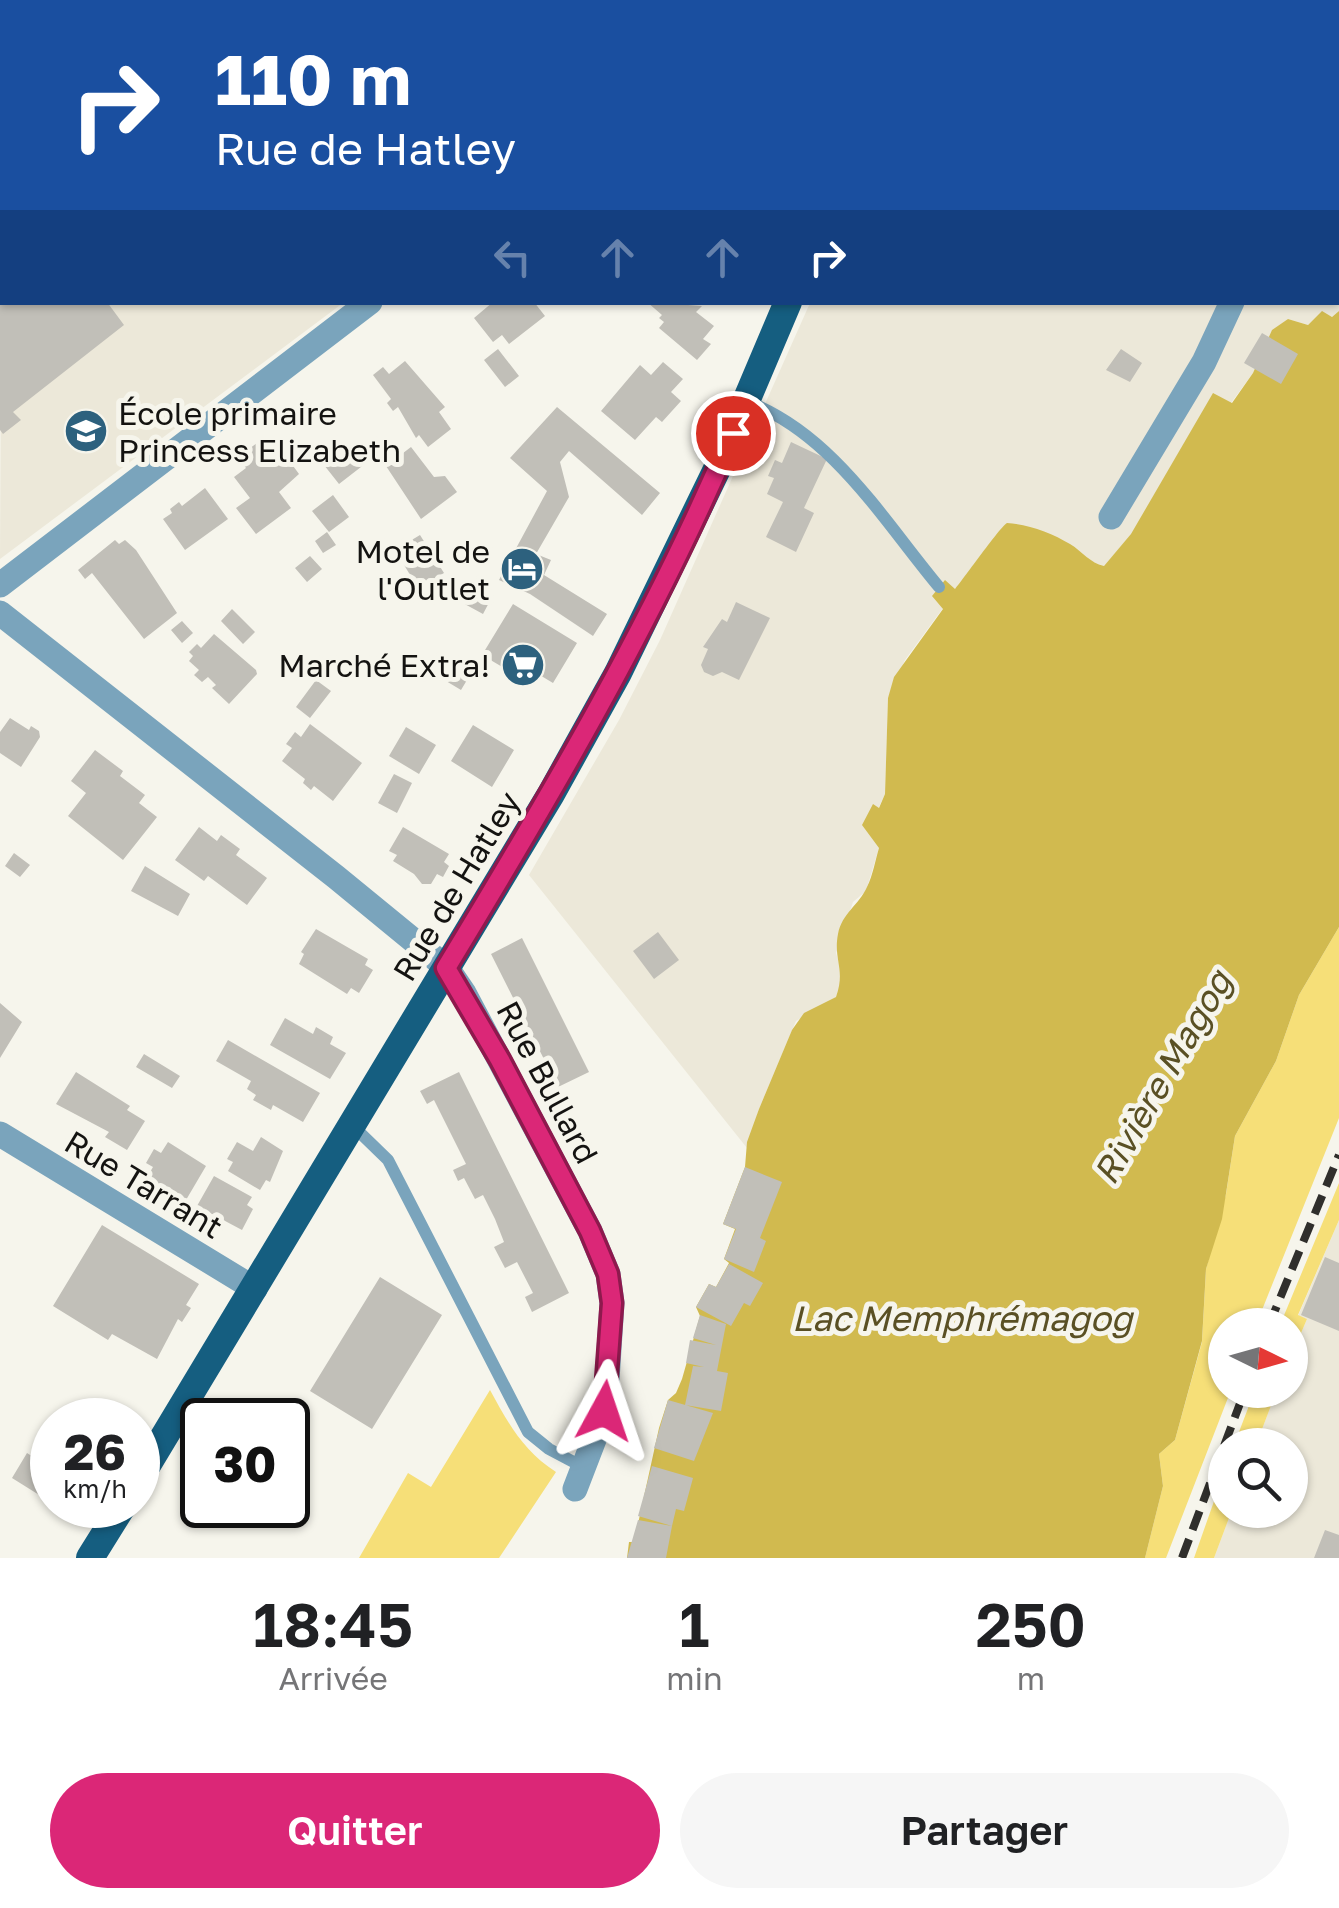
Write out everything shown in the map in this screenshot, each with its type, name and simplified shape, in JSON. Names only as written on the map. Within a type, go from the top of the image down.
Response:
[{"type":"main road","name":"Rue de Hatley","points":[[160,1444],[552,794],[618,673],[787,305]]},
{"type":"main road","points":[[90,1558],[108,1528]]},
{"type":"street","points":[[0,585],[366,305]]},
{"type":"street","points":[[1111,517],[1190,388],[1231,305]]},
{"type":"street","name":"Rue Bullard","points":[[0,613],[269,822],[446,968],[500,1060],[590,1231],[608,1274],[612,1303],[604,1411],[579,1478]]},
{"type":"street","name":"Rue Tarrant","points":[[0,1134],[254,1289]]},
{"type":"lane","points":[[746,401],[788,419],[823,448],[939,587]]},
{"type":"lane","points":[[352,1125],[388,1160],[528,1432],[579,1478]]},
{"type":"shaded area","name":"École primaire Princess Elizabeth","points":[[1,305],[340,305],[0,559]]},
{"type":"shaded area","points":[[809,305],[1339,305],[1339,311],[1332,317],[1322,312],[1308,325],[1288,319],[1231,403],[1213,394],[1131,535],[1104,566],[1082,553],[993,542],[954,590],[933,595],[943,608],[905,660],[888,698],[885,794],[878,809],[873,805],[879,848],[866,891],[853,902],[836,953],[843,976],[836,997],[796,1021],[747,1148],[529,875],[619,720],[660,640]]},
{"type":"shaded area","points":[[1339,927],[1339,1118],[1263,1308],[1208,1308],[1208,1408],[1224,1408],[1216,1428],[1208,1428],[1208,1449],[1166,1558],[1145,1558],[1163,1486],[1159,1454],[1175,1440],[1202,1342],[1206,1269],[1226,1194],[1235,1136],[1276,1061],[1299,995]]},
{"type":"shaded area","points":[[1339,1183],[1339,1220],[1301,1308],[1287,1308]]},
{"type":"shaded area","points":[[1339,1220],[1339,1558],[1214,1558],[1225,1528],[1308,1528],[1308,1428],[1262,1428],[1270,1408],[1308,1408],[1308,1308],[1301,1308]]},
{"type":"shaded area","points":[[490,1390],[525,1446],[556,1472],[499,1558],[359,1558],[408,1473],[431,1487]]},
{"type":"shaded area","points":[[1248,1408],[1270,1408],[1262,1428],[1240,1428]]},
{"type":"shaded area","points":[[1208,1518],[1208,1528],[1225,1528],[1214,1558],[1194,1558]]},
{"type":"water","name":"Lac Memphrémagog","points":[[1322,311],[1332,317],[1339,311],[1339,927],[1299,995],[1276,1061],[1235,1136],[1222,1219],[1206,1269],[1202,1341],[1175,1440],[1159,1454],[1163,1486],[1145,1558],[627,1558],[659,1428],[668,1400],[682,1379],[700,1316],[696,1307],[709,1284],[716,1287],[729,1263],[724,1259],[735,1229],[723,1224],[745,1167],[747,1142],[759,1109],[792,1030],[804,1013],[836,997],[840,927],[867,887],[879,848],[862,825],[873,804],[879,808],[885,794],[888,698],[894,677],[943,609],[932,596],[945,580],[955,589],[1007,523],[1056,536],[1104,566],[1131,534],[1213,393],[1232,403],[1253,373],[1272,330],[1288,319],[1308,325]]},
{"type":"building","points":[[0,305],[109,305],[124,325],[13,412],[21,420],[3,434]]},
{"type":"building","points":[[489,305],[536,305],[545,316],[509,344],[502,335],[493,342],[474,318]]},
{"type":"building","points":[[650,305],[702,306],[696,312],[714,326],[703,339],[711,344],[697,360],[659,328],[664,322],[659,318],[662,315]]},
{"type":"building","points":[[1262,333],[1298,354],[1281,384],[1244,363]]},
{"type":"building","points":[[498,349],[519,376],[505,387],[484,360]]},
{"type":"building","points":[[1121,349],[1142,363],[1130,382],[1106,370]]},
{"type":"building","points":[[405,361],[445,407],[439,412],[451,429],[428,447],[419,435],[416,438],[398,407],[393,411],[387,403],[391,399],[373,375],[383,367],[389,374]]},
{"type":"building","points":[[663,362],[683,379],[671,392],[681,401],[662,422],[656,417],[635,440],[601,411],[640,365],[651,375]]},
{"type":"building","points":[[557,407],[660,493],[642,515],[569,451],[560,462],[569,497],[536,554],[551,560],[544,575],[607,614],[593,636],[530,594],[499,580],[547,491],[510,458]]},
{"type":"building","points":[[355,441],[370,460],[339,484],[324,465]]},
{"type":"building","points":[[791,442],[827,459],[804,508],[814,513],[796,552],[766,537],[783,502],[767,494],[774,478],[768,476],[775,460],[782,463]]},
{"type":"building","points":[[257,443],[265,453],[277,444],[299,474],[279,492],[291,508],[256,534],[236,508],[250,498],[234,477],[246,468],[238,457]]},
{"type":"building","points":[[411,447],[434,477],[445,476],[457,492],[421,519],[386,466]]},
{"type":"building","points":[[205,488],[228,519],[185,550],[163,519],[179,502],[182,506]]},
{"type":"building","points":[[333,495],[349,517],[329,532],[312,511]]},
{"type":"building","points":[[327,532],[336,545],[323,553],[315,541]]},
{"type":"building","points":[[420,535],[444,573],[418,588],[395,550]]},
{"type":"building","points":[[115,540],[119,544],[125,540],[136,550],[177,613],[144,639],[92,573],[85,579],[78,570]]},
{"type":"building","points":[[310,556],[322,569],[307,582],[295,568]]},
{"type":"building","points":[[471,585],[492,597],[483,614],[461,602]]},
{"type":"building","points":[[736,602],[770,618],[739,680],[722,672],[713,676],[704,672],[701,665],[708,649],[703,647],[722,619],[727,622]]},
{"type":"building","points":[[513,604],[577,643],[553,683],[518,662],[511,672],[482,655]]},
{"type":"building","points":[[232,609],[255,632],[243,644],[221,621]]},
{"type":"building","points":[[182,621],[193,633],[182,643],[171,630]]},
{"type":"building","points":[[214,634],[257,674],[229,704],[212,688],[216,685],[208,677],[202,682],[194,675],[199,670],[189,661],[193,656],[189,652],[197,644],[201,648]]},
{"type":"building","points":[[448,656],[473,670],[461,690],[436,675]]},
{"type":"building","points":[[316,680],[331,691],[310,718],[296,707]]},
{"type":"building","points":[[10,718],[29,730],[31,726],[39,731],[40,737],[21,767],[0,753],[0,732]]},
{"type":"building","points":[[310,724],[362,763],[333,801],[314,786],[311,790],[303,783],[305,779],[282,761],[292,748],[286,744],[295,732],[301,737]]},
{"type":"building","points":[[473,725],[514,750],[492,787],[451,761]]},
{"type":"building","points":[[406,727],[436,745],[419,774],[389,756]]},
{"type":"building","points":[[95,750],[123,771],[120,776],[145,795],[139,803],[157,817],[123,860],[68,816],[86,793],[71,781]]},
{"type":"building","points":[[394,774],[412,783],[397,813],[378,803]]},
{"type":"building","points":[[199,827],[217,841],[221,835],[240,849],[236,855],[267,878],[247,905],[208,876],[204,881],[175,860]]},
{"type":"building","points":[[403,827],[449,854],[444,862],[449,866],[443,877],[437,874],[431,884],[422,884],[393,861],[397,855],[389,851]]},
{"type":"building","points":[[14,853],[30,865],[20,877],[5,866]]},
{"type":"building","points":[[145,866],[190,894],[178,916],[131,891]]},
{"type":"building","points":[[316,929],[368,959],[365,965],[373,970],[359,993],[351,988],[347,994],[299,964],[304,954],[301,952]]},
{"type":"building","points":[[658,932],[679,960],[654,979],[633,951]]},
{"type":"building","points":[[522,938],[589,1072],[558,1087],[491,954]]},
{"type":"building","points":[[0,1003],[22,1022],[0,1058]]},
{"type":"building","points":[[285,1018],[313,1034],[316,1027],[333,1037],[330,1044],[346,1053],[330,1079],[270,1045]]},
{"type":"building","points":[[228,1040],[320,1093],[303,1122],[273,1105],[271,1110],[253,1100],[256,1095],[247,1089],[251,1081],[216,1061]]},
{"type":"building","points":[[144,1054],[180,1076],[172,1088],[136,1067]]},
{"type":"building","points":[[76,1072],[130,1106],[127,1110],[145,1121],[127,1150],[105,1137],[109,1132],[56,1104]]},
{"type":"building","points":[[459,1072],[569,1293],[532,1312],[525,1297],[533,1293],[517,1262],[505,1268],[494,1247],[504,1242],[495,1219],[483,1195],[475,1199],[464,1178],[458,1181],[453,1170],[466,1164],[434,1100],[427,1104],[420,1091]]},
{"type":"building","points":[[261,1137],[283,1151],[270,1182],[266,1180],[260,1190],[228,1171],[233,1162],[227,1159],[237,1142],[253,1151]]},
{"type":"building","points":[[168,1142],[206,1166],[186,1200],[164,1188],[160,1195],[143,1184],[153,1167],[146,1163],[154,1149],[161,1153]]},
{"type":"building","points":[[745,1167],[782,1182],[760,1238],[766,1241],[754,1272],[724,1259],[736,1229],[723,1224]]},
{"type":"building","points":[[214,1176],[252,1197],[247,1205],[253,1209],[242,1230],[197,1206]]},
{"type":"building","points":[[102,1225],[199,1284],[186,1305],[191,1308],[182,1322],[178,1319],[157,1359],[112,1334],[108,1340],[53,1306]]},
{"type":"building","points":[[1325,1257],[1339,1263],[1339,1331],[1308,1318],[1308,1308],[1304,1308]]},
{"type":"building","points":[[729,1264],[763,1283],[750,1306],[744,1303],[731,1326],[696,1307],[709,1284],[716,1287]]},
{"type":"building","points":[[380,1277],[442,1315],[372,1429],[310,1391]]},
{"type":"building","points":[[700,1315],[726,1324],[717,1371],[728,1373],[721,1411],[685,1405],[693,1366],[704,1367],[686,1363],[690,1340],[716,1345],[693,1338]]},
{"type":"building","points":[[668,1400],[713,1413],[694,1461],[654,1448]]},
{"type":"building","points":[[27,1453],[30,1455],[30,1489],[12,1478]]},
{"type":"building","points":[[652,1466],[693,1478],[684,1511],[676,1509],[672,1526],[638,1516]]},
{"type":"building","points":[[638,1520],[672,1526],[666,1558],[627,1558]]},
{"type":"building","points":[[1325,1530],[1339,1535],[1339,1558],[1314,1558]]},
{"type":"railway","points":[[1276,1308],[1339,1155]]},
{"type":"railway","points":[[1182,1558],[1238,1408]]},
{"type":"place","name":"École primaire Princess Elizabeth","points":[[86,431]]},
{"type":"place","name":"Motel de l'Outlet","points":[[522,569]]},
{"type":"place","name":"Marché Extra!","points":[[523,665]]},
{"type":"route","points":[[604,1411],[612,1303],[608,1274],[590,1231],[500,1060],[464,992],[446,968],[552,794],[618,673],[733,433]]},
{"type":"water label","name":"Rivière Magog","points":[[1162,1077]]}]
